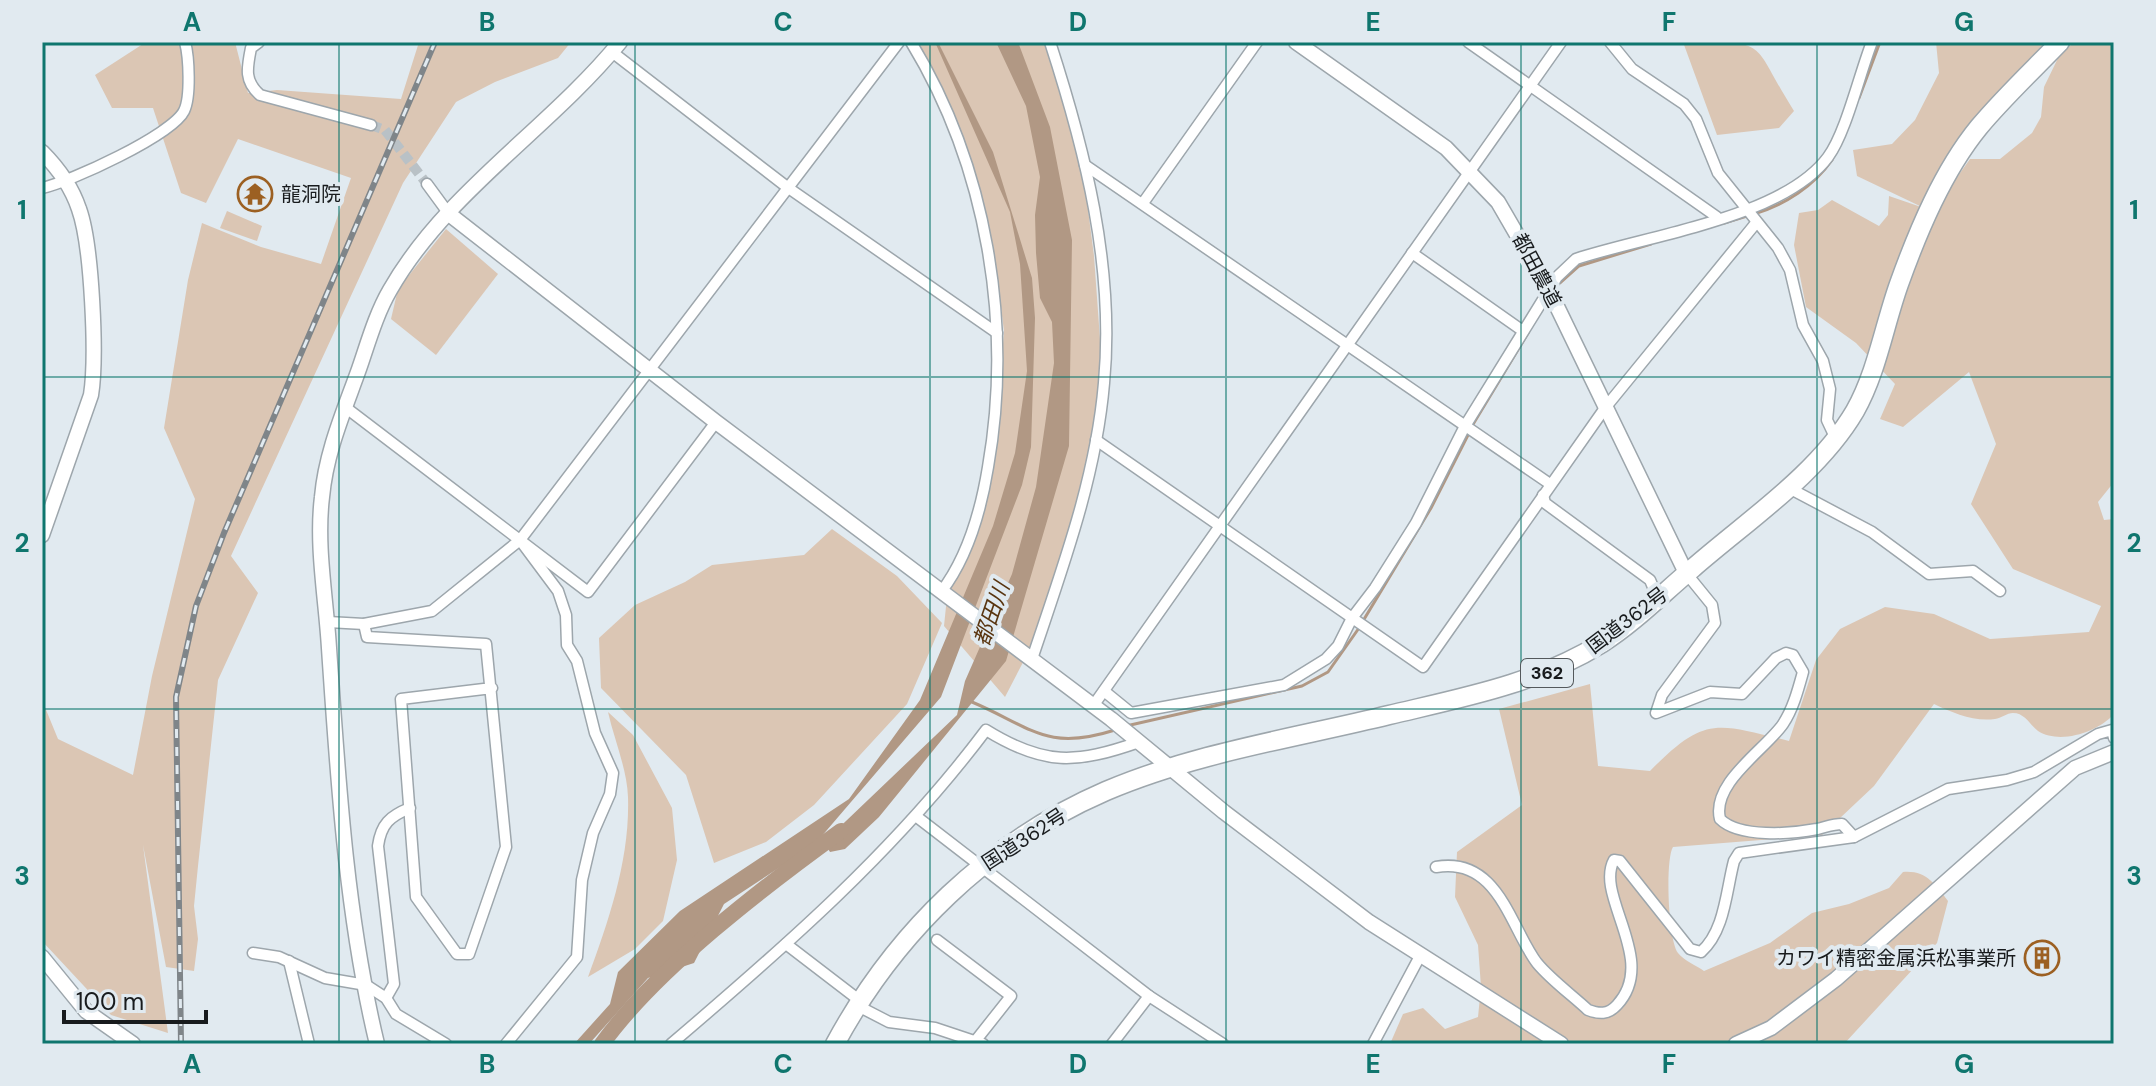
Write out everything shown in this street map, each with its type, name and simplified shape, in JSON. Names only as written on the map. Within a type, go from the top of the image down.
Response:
[{"type":"highway","name":"国道362号","points":[[835,1044],[858,1003],[895,950],[978,868],[1055,817],[1107,791],[1173,767],[1491,691],[1552,672],[1607,640],[1658,599],[1787,487],[1835,437],[1855,411],[1872,372],[1899,285],[1945,182],[1977,129],[2060,42]]},
{"type":"street","points":[[42,188],[67,183],[161,131],[183,113],[188,96],[185,42]]},
{"type":"street","points":[[328,622],[364,624],[407,618],[441,606],[520,540],[647,369],[899,42]]},
{"type":"street","points":[[911,42],[946,111],[969,176],[992,277],[997,333],[997,400],[983,495],[960,561],[941,592]]},
{"type":"street","points":[[1029,657],[1080,511],[1096,440],[1104,381],[1105,325],[1099,253],[1085,165],[1050,42]]},
{"type":"street","points":[[1143,203],[1257,42]]},
{"type":"street","name":"都田農道","points":[[1296,42],[1470,170],[1498,202],[1549,290],[1686,573]]},
{"type":"street","points":[[1468,42],[1717,217]]},
{"type":"street","points":[[1093,706],[1561,42]]},
{"type":"street","points":[[1610,42],[1632,69],[1684,104],[1696,119],[1718,173],[1778,248],[1790,270],[1803,325],[1823,361],[1830,389],[1827,420],[1835,437]]},
{"type":"street","points":[[1096,440],[1423,667],[1605,408],[1751,216],[1808,178],[1830,155],[1872,42]]},
{"type":"street","points":[[252,44],[246,72],[251,87],[260,95],[371,125]]},
{"type":"street","points":[[377,1044],[338,782],[321,498],[328,457],[389,290],[449,214],[616,47],[787,187],[997,333]]},
{"type":"street","points":[[42,152],[67,183],[79,209],[87,249],[94,374],[49,494],[42,535]]},
{"type":"street","points":[[1085,165],[1550,484]]},
{"type":"street","points":[[427,184],[449,214],[716,422],[1111,719],[1224,812],[1369,922],[1561,1044]]},
{"type":"street","points":[[1104,691],[1131,713],[1284,685],[1326,659],[1338,646],[1352,618],[1416,523],[1523,331],[1549,290],[1576,259],[1717,217],[1751,216]]},
{"type":"street","points":[[1412,253],[1523,331]]},
{"type":"street","points":[[345,407],[588,592],[716,422]]},
{"type":"street","points":[[1787,487],[1872,532],[1929,574],[1973,571],[2000,591]]},
{"type":"street","points":[[1543,495],[1545,503],[1650,580],[1658,599]]},
{"type":"street","points":[[506,1044],[577,957],[582,880],[593,833],[610,794],[613,773],[595,733],[577,661],[567,645],[566,615],[558,591],[520,540]]},
{"type":"street","points":[[1686,573],[1712,605],[1715,623],[1662,695],[1656,713],[1710,692],[1742,694],[1776,658],[1786,653],[1793,655],[1803,672],[1784,722],[1740,766],[1721,805],[1720,819],[1727,826],[1763,831],[1801,831],[1842,824],[1854,837]]},
{"type":"street","points":[[364,624],[367,637],[486,644],[492,688],[506,847],[469,954],[457,954],[416,897],[401,699],[492,688]]},
{"type":"street","points":[[671,1044],[786,944],[917,817],[986,730],[1011,745],[1042,757],[1073,760],[1134,738]]},
{"type":"street","points":[[1436,867],[1449,865],[1465,869],[1503,897],[1537,963],[1588,1010],[1599,1014],[1610,1011],[1619,1003],[1631,979],[1629,947],[1611,876],[1614,860],[1620,861],[1690,949],[1701,952],[1709,945],[1720,922],[1734,861],[1739,853],[1854,837],[1948,789],[2007,780],[2034,772],[2098,734],[2112,730],[2114,738]]},
{"type":"street","points":[[1736,1044],[1771,1028],[1836,979],[2075,768],[2114,752]]},
{"type":"street","points":[[386,998],[394,984],[378,846],[380,830],[388,819],[410,808]]},
{"type":"street","points":[[917,817],[978,868],[1149,996],[1223,1044]]},
{"type":"street","points":[[786,944],[858,1003],[889,1022],[935,1028],[977,1043],[1011,996],[937,940]]},
{"type":"street","points":[[253,953],[289,961],[325,978],[366,985],[386,998],[396,1014],[446,1044]]},
{"type":"street","points":[[1373,1044],[1420,956]]},
{"type":"street","points":[[42,957],[86,1011],[133,1044]]},
{"type":"street","points":[[289,961],[309,1044]]},
{"type":"street","points":[[1112,1044],[1149,996]]},
{"type":"shaded area","points":[[146,42],[235,42],[248,93],[277,90],[401,99],[419,42],[571,42],[558,58],[495,82],[456,102],[403,183],[231,556],[258,593],[218,680],[194,906],[198,939],[194,971],[166,967],[143,845],[168,1033],[111,1015],[42,941],[42,700],[58,739],[133,775],[152,676],[195,499],[164,428],[188,280],[202,223],[261,247],[321,264],[351,178],[238,139],[206,203],[181,193],[153,108],[112,108],[95,75]]},
{"type":"shaded area","points":[[907,42],[1047,42],[1083,171],[1094,256],[1101,353],[1092,451],[1060,567],[1032,645],[1005,697],[944,626],[947,597],[993,463],[1004,331],[993,245],[939,96]]},
{"type":"shaded area","points":[[935,42],[938,42],[993,152],[1032,278],[1035,318],[1031,447],[1022,485],[941,697],[815,844],[724,904],[694,963],[648,978],[589,1044],[574,1044],[610,1004],[618,972],[680,911],[849,799],[920,700],[993,526],[1015,453],[1027,371],[1020,264],[1010,212]]},
{"type":"shaded area","points":[[996,42],[1018,42],[1050,127],[1072,240],[1069,446],[1006,661],[879,817],[845,849],[830,852],[824,842],[957,715],[965,681],[1012,574],[1036,487],[1054,363],[1052,322],[1040,298],[1036,253],[1035,215],[1040,177],[1026,106]]},
{"type":"shaded area","points":[[1683,42],[1732,43],[1755,50],[1763,58],[1794,111],[1779,128],[1717,135]]},
{"type":"shaded area","points":[[1936,42],[2048,42],[1973,129],[1950,187],[1970,159],[2000,159],[2032,133],[2041,117],[2044,87],[2059,56],[2073,43],[2114,42],[2114,482],[2098,502],[2104,520],[2114,519],[2114,714],[2089,731],[2057,737],[2038,731],[2017,714],[1979,719],[1934,704],[1874,786],[1822,835],[1673,847],[1668,883],[1675,945],[1680,956],[1704,971],[1770,943],[1812,913],[1849,904],[1889,888],[1903,872],[1918,873],[1939,889],[1948,901],[1937,943],[1844,1044],[1390,1044],[1403,1014],[1423,1008],[1445,1029],[1478,1017],[1481,987],[1478,945],[1455,897],[1457,852],[1522,805],[1499,709],[1590,684],[1598,766],[1650,771],[1685,740],[1714,728],[1745,730],[1789,741],[1816,660],[1840,629],[1885,607],[1934,614],[1990,639],[2089,632],[2101,606],[2013,569],[1971,504],[1996,444],[1969,372],[1903,427],[1880,419],[1895,384],[1856,343],[1806,307],[1794,245],[1799,213],[1818,210],[1832,200],[1879,226],[1888,215],[1889,196],[1924,208],[1857,176],[1853,150],[1892,144],[1915,120],[1939,73]]},
{"type":"shaded area","points":[[227,211],[262,226],[257,241],[220,228]]},
{"type":"shaded area","points":[[446,229],[498,274],[436,355],[391,319],[398,289]]},
{"type":"shaded area","points":[[832,529],[897,576],[942,623],[907,704],[814,805],[766,842],[714,863],[686,775],[601,688],[599,638],[635,605],[685,582],[712,565],[804,555]]},
{"type":"shaded area","points":[[608,712],[633,735],[672,808],[677,860],[663,921],[635,949],[588,977],[617,889],[628,820],[625,776]]},
{"type":"waterway","points":[[1859,98],[1880,42]]},
{"type":"waterway","points":[[1754,214],[1798,193],[1817,178],[1832,160]]},
{"type":"waterway","points":[[1724,223],[1747,216]]},
{"type":"waterway","points":[[1560,283],[1579,266],[1651,244]]},
{"type":"waterway","points":[[1472,426],[1528,333]]},
{"type":"waterway","points":[[1363,621],[1431,508],[1469,433]]},
{"type":"waterway","points":[[1126,726],[1302,686],[1328,672],[1359,628]]},
{"type":"waterway","points":[[972,702],[1025,728],[1055,737],[1091,736],[1115,730]]},
{"type":"waterway","name":"都田川","points":[[602,1044],[651,987],[681,958],[746,903],[841,831]]},
{"type":"tunnel","points":[[371,125],[385,130],[427,184]]},
{"type":"railway","points":[[181,1044],[176,697],[196,606],[224,533],[435,42]]},
{"type":"place","name":"龍洞院","points":[[255,194]]},
{"type":"place","name":"カワイ精密金属浜松事業所","points":[[2042,958]]}]
